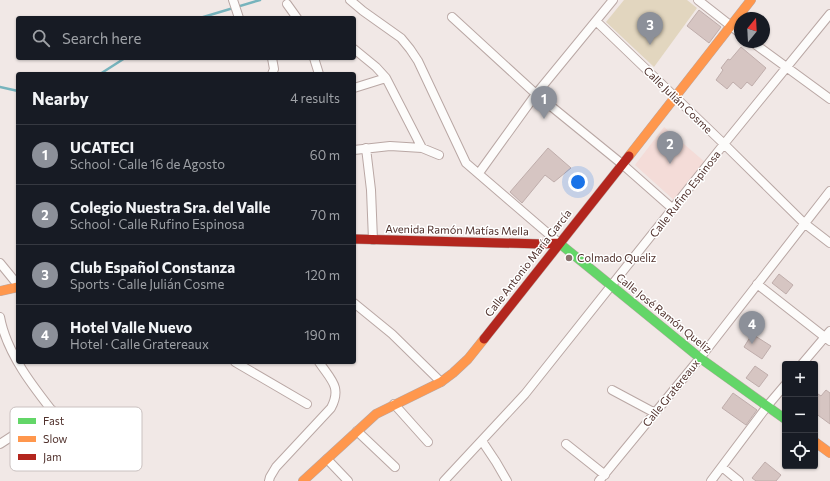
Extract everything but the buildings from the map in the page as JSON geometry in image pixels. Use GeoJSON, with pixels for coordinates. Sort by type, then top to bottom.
{"type":"FeatureCollection","features":[{"type":"Feature","properties":{"kind":"street","name":"Calle José Ramón Queliz"},"geometry":{"type":"LineString","coordinates":[[350,0],[401,38],[410,49],[418,61],[466,163],[559,243],[700,358],[768,405],[782,417]]}},
{"type":"Feature","properties":{"kind":"street"},"geometry":{"type":"LineString","coordinates":[[479,173],[536,94],[613,0]]}},
{"type":"Feature","properties":{"kind":"street"},"geometry":{"type":"LineString","coordinates":[[698,0],[734,29]]}},
{"type":"Feature","properties":{"kind":"street","name":"Calle Antonio María García"},"geometry":{"type":"LineString","coordinates":[[303,481],[376,414],[441,382],[453,373],[468,358],[676,97],[750,0]]}},
{"type":"Feature","properties":{"kind":"street"},"geometry":{"type":"LineString","coordinates":[[233,1],[237,16]]}},
{"type":"Feature","properties":{"kind":"street"},"geometry":{"type":"LineString","coordinates":[[287,4],[296,16]]}},
{"type":"Feature","properties":{"kind":"street","name":"Calle Rufino Espinosa"},"geometry":{"type":"LineString","coordinates":[[444,481],[525,394],[724,144],[830,14]]}},
{"type":"Feature","properties":{"kind":"street"},"geometry":{"type":"LineString","coordinates":[[452,17],[536,94],[622,164],[673,209]]}},
{"type":"Feature","properties":{"kind":"street","name":"Calle Julián Cosme"},"geometry":{"type":"LineString","coordinates":[[596,21],[804,222],[830,243]]}},
{"type":"Feature","properties":{"kind":"street"},"geometry":{"type":"LineString","coordinates":[[760,48],[830,99]]}},
{"type":"Feature","properties":{"kind":"street"},"geometry":{"type":"LineString","coordinates":[[356,51],[376,67],[386,78],[422,148]]}},
{"type":"Feature","properties":{"kind":"street"},"geometry":{"type":"LineString","coordinates":[[272,60],[274,68],[273,72]]}},
{"type":"Feature","properties":{"kind":"street"},"geometry":{"type":"LineString","coordinates":[[315,60],[318,72]]}},
{"type":"Feature","properties":{"kind":"street"},"geometry":{"type":"LineString","coordinates":[[356,87],[386,78]]}},
{"type":"Feature","properties":{"kind":"street"},"geometry":{"type":"LineString","coordinates":[[356,150],[390,146],[422,148],[439,155]]}},
{"type":"Feature","properties":{"kind":"street"},"geometry":{"type":"LineString","coordinates":[[366,148],[371,190],[373,240]]}},
{"type":"Feature","properties":{"kind":"street","name":"Calle Gratereaux"},"geometry":{"type":"LineString","coordinates":[[602,478],[700,358],[804,222],[830,191]]}},
{"type":"Feature","properties":{"kind":"street","name":"Avenida Ramón Matías Mella"},"geometry":{"type":"LineString","coordinates":[[356,239],[541,244],[559,243]]}},
{"type":"Feature","properties":{"kind":"street"},"geometry":{"type":"LineString","coordinates":[[0,263],[16,283]]}},
{"type":"Feature","properties":{"kind":"street"},"geometry":{"type":"LineString","coordinates":[[757,284],[828,336],[805,361]]}},
{"type":"Feature","properties":{"kind":"street"},"geometry":{"type":"LineString","coordinates":[[0,291],[16,287]]}},
{"type":"Feature","properties":{"kind":"street"},"geometry":{"type":"LineString","coordinates":[[356,305],[392,334],[441,382]]}},
{"type":"Feature","properties":{"kind":"street"},"geometry":{"type":"LineString","coordinates":[[0,318],[6,343],[16,360]]}},
{"type":"Feature","properties":{"kind":"street"},"geometry":{"type":"LineString","coordinates":[[19,364],[50,407]]}},
{"type":"Feature","properties":{"kind":"street"},"geometry":{"type":"LineString","coordinates":[[238,364],[307,404]]}},
{"type":"Feature","properties":{"kind":"street"},"geometry":{"type":"LineString","coordinates":[[269,481],[270,476],[276,467],[331,408],[336,398],[334,384],[320,364]]}},
{"type":"Feature","properties":{"kind":"street"},"geometry":{"type":"LineString","coordinates":[[711,481],[782,389]]}},
{"type":"Feature","properties":{"kind":"street"},"geometry":{"type":"LineString","coordinates":[[612,390],[655,413]]}},
{"type":"Feature","properties":{"kind":"street"},"geometry":{"type":"LineString","coordinates":[[394,404],[428,442]]}},
{"type":"Feature","properties":{"kind":"street"},"geometry":{"type":"LineString","coordinates":[[358,431],[395,467]]}},
{"type":"Feature","properties":{"kind":"street"},"geometry":{"type":"LineString","coordinates":[[0,444],[10,437]]}},
{"type":"Feature","properties":{"kind":"street"},"geometry":{"type":"LineString","coordinates":[[482,441],[507,481]]}},
{"type":"Feature","properties":{"kind":"street"},"geometry":{"type":"LineString","coordinates":[[566,444],[602,478]]}},
{"type":"Feature","properties":{"kind":"street"},"geometry":{"type":"LineString","coordinates":[[818,444],[830,453]]}},
{"type":"Feature","properties":{"kind":"street"},"geometry":{"type":"LineString","coordinates":[[327,459],[348,481]]}},
{"type":"Feature","properties":{"kind":"street"},"geometry":{"type":"LineString","coordinates":[[722,467],[739,481]]}},
{"type":"Feature","properties":{"kind":"shaded area"},"geometry":{"type":"Polygon","coordinates":[[[624,0],[687,0],[697,8],[654,67],[606,22],[624,0]]]}},
{"type":"Feature","properties":{"kind":"shaded area"},"geometry":{"type":"Polygon","coordinates":[[[664,127],[706,163],[675,201],[635,165],[664,127]]]}},
{"type":"Feature","properties":{"kind":"waterway"},"geometry":{"type":"LineString","coordinates":[[207,16],[260,0]]}},
{"type":"Feature","properties":{"kind":"waterway"},"geometry":{"type":"LineString","coordinates":[[103,72],[122,60]]}},
{"type":"Feature","properties":{"kind":"waterway"},"geometry":{"type":"LineString","coordinates":[[0,87],[16,91]]}},
{"type":"Feature","properties":{"kind":"traffic: fast"},"geometry":{"type":"LineString","coordinates":[[559,243],[700,358],[782,417]]}},
{"type":"Feature","properties":{"kind":"traffic: slow"},"geometry":{"type":"LineString","coordinates":[[629,156],[751,0]]}},
{"type":"Feature","properties":{"kind":"traffic: slow"},"geometry":{"type":"LineString","coordinates":[[0,291],[16,287]]}},
{"type":"Feature","properties":{"kind":"traffic: slow"},"geometry":{"type":"LineString","coordinates":[[303,481],[376,414],[441,382],[468,359],[484,339]]}},
{"type":"Feature","properties":{"kind":"traffic: slow"},"geometry":{"type":"LineString","coordinates":[[818,444],[830,453]]}},
{"type":"Feature","properties":{"kind":"traffic: jam"},"geometry":{"type":"LineString","coordinates":[[484,339],[629,156]]}},
{"type":"Feature","properties":{"kind":"traffic: jam"},"geometry":{"type":"LineString","coordinates":[[356,239],[541,244],[559,243]]}},
{"type":"Feature","properties":{"kind":"place","name":"Club Español Constanza"},"geometry":{"type":"Point","coordinates":[650,45]}},
{"type":"Feature","properties":{"kind":"place","name":"UCATECI"},"geometry":{"type":"Point","coordinates":[544,119]}},
{"type":"Feature","properties":{"kind":"place","name":"Colegio Nuestra Sra. del Valle"},"geometry":{"type":"Point","coordinates":[670,164]}},
{"type":"Feature","properties":{"kind":"place","name":"Colmado Queliz"},"geometry":{"type":"Point","coordinates":[569,258]}},
{"type":"Feature","properties":{"kind":"place","name":"Hotel Valle Nuevo"},"geometry":{"type":"Point","coordinates":[752,344]}}]}
